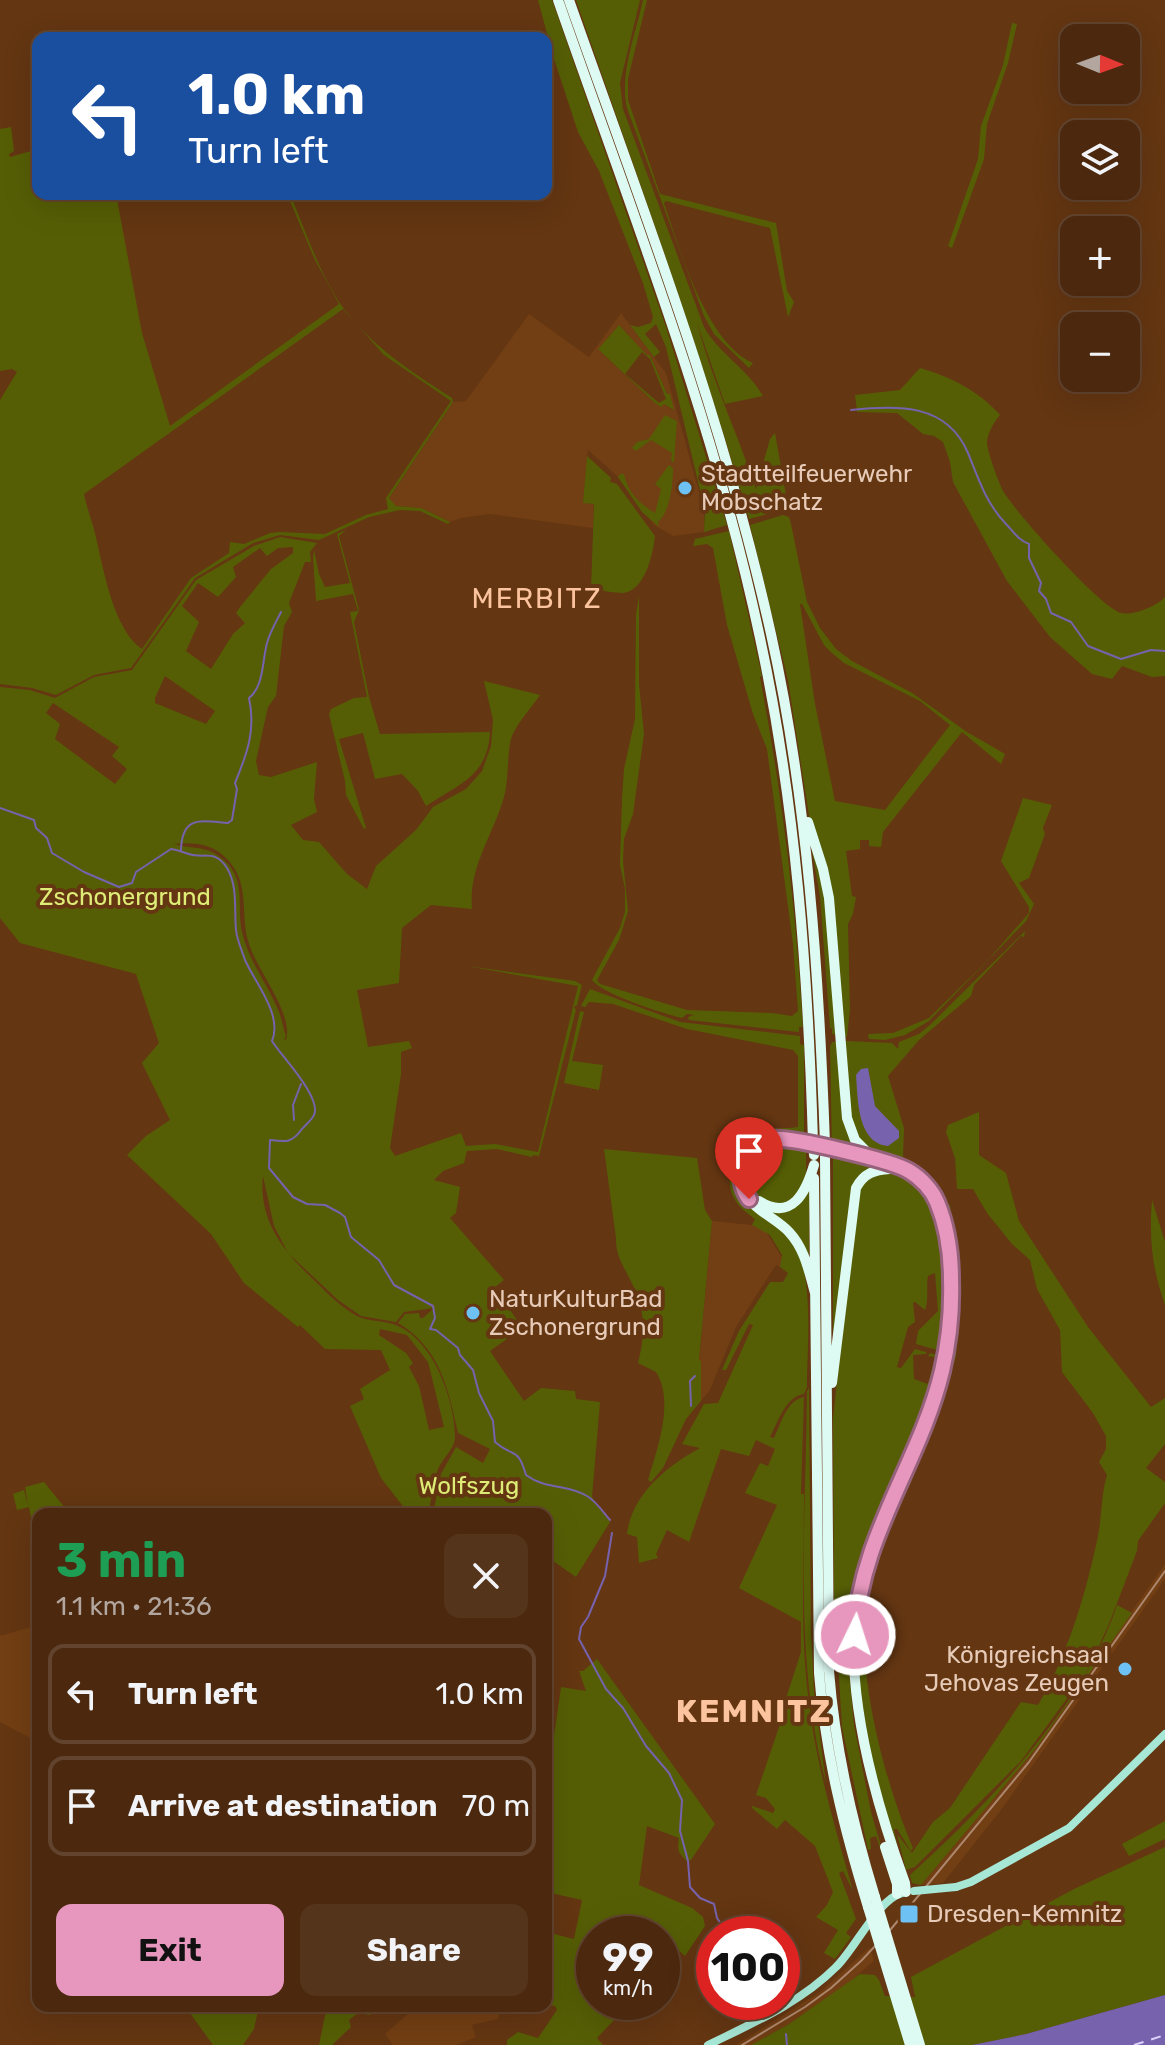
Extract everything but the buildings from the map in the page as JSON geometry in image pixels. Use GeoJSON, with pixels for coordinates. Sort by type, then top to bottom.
{"type":"FeatureCollection","features":[{"type":"Feature","properties":{"kind":"highway"},"geometry":{"type":"LineString","coordinates":[[558,0],[699,409],[760,636],[783,762],[801,905],[819,1143]]}},
{"type":"Feature","properties":{"kind":"highway"},"geometry":{"type":"LineString","coordinates":[[569,0],[674,298],[730,476],[774,649],[800,798],[819,986],[815,1293],[817,1603],[821,1695],[835,1788],[910,2045]]}},
{"type":"Feature","properties":{"kind":"highway"},"geometry":{"type":"LineString","coordinates":[[800,798],[827,889],[850,1130],[861,1148],[874,1159]]}},
{"type":"Feature","properties":{"kind":"highway"},"geometry":{"type":"LineString","coordinates":[[815,1293],[797,1241],[749,1199],[741,1180],[746,1156],[759,1144],[782,1139],[874,1159],[907,1170],[930,1190],[946,1233],[951,1308],[942,1371],[922,1429],[870,1551],[860,1583],[856,1616],[857,1685],[867,1755],[876,1796],[906,1892]]}},
{"type":"Feature","properties":{"kind":"highway"},"geometry":{"type":"LineString","coordinates":[[818,1159],[805,1191],[791,1205],[766,1205],[754,1198],[748,1186],[746,1171],[750,1160],[760,1148],[773,1144],[786,1144],[890,1169],[913,1181],[929,1199],[942,1237],[947,1284],[945,1325],[936,1375],[922,1419],[860,1563],[851,1617],[853,1686],[861,1750],[874,1811],[897,1884],[906,1892]]}},
{"type":"Feature","properties":{"kind":"highway"},"geometry":{"type":"LineString","coordinates":[[818,1159],[832,1709],[848,1800],[920,2045]]}},
{"type":"Feature","properties":{"kind":"highway"},"geometry":{"type":"LineString","coordinates":[[826,1416],[856,1188],[872,1172],[890,1169]]}},
{"type":"Feature","properties":{"kind":"main road"},"geometry":{"type":"LineString","coordinates":[[708,2045],[770,2015],[822,1980],[845,1957],[888,1900],[906,1892],[956,1887],[971,1882],[1069,1828],[1165,1734]]}},
{"type":"Feature","properties":{"kind":"shaded area"},"geometry":{"type":"Polygon","coordinates":[[[621,313],[666,373],[704,511],[704,532],[673,536],[654,525],[618,477],[588,450],[583,502],[594,504],[593,528],[490,514],[450,522],[421,508],[396,506],[389,498],[453,402],[466,401],[529,314],[589,357],[621,313]],[[619,325],[598,349],[655,403],[663,403],[673,410],[670,395],[650,355],[619,325]]]}},
{"type":"Feature","properties":{"kind":"shaded area"},"geometry":{"type":"Polygon","coordinates":[[[868,1068],[875,1106],[899,1131],[899,1138],[888,1146],[870,1137],[861,1118],[856,1075],[861,1069],[868,1068]]]}},
{"type":"Feature","properties":{"kind":"shaded area"},"geometry":{"type":"Polygon","coordinates":[[[712,1221],[752,1225],[765,1230],[783,1259],[736,1327],[710,1390],[701,1401],[699,1361],[712,1221]]]}},
{"type":"Feature","properties":{"kind":"shaded area"},"geometry":{"type":"Polygon","coordinates":[[[1165,1564],[1165,1579],[1001,1810],[943,1883],[921,1885],[1037,1747],[1165,1564]]]}},
{"type":"Feature","properties":{"kind":"shaded area"},"geometry":{"type":"Polygon","coordinates":[[[32,1627],[32,1739],[0,1722],[0,1636],[32,1627]]]}},
{"type":"Feature","properties":{"kind":"shaded area"},"geometry":{"type":"Polygon","coordinates":[[[870,1947],[874,1961],[800,2016],[800,2005],[820,1992],[870,1947]]]}},
{"type":"Feature","properties":{"kind":"shaded area"},"geometry":{"type":"Polygon","coordinates":[[[1165,1995],[1165,2045],[972,2045],[1026,2034],[1165,1995]]]}},
{"type":"Feature","properties":{"kind":"shaded area"},"geometry":{"type":"Polygon","coordinates":[[[500,2012],[498,2019],[472,2025],[476,2037],[456,2045],[393,2045],[385,2034],[408,2014],[500,2012]]]}},
{"type":"Feature","properties":{"kind":"shaded area"},"geometry":{"type":"Polygon","coordinates":[[[776,2020],[795,2020],[751,2045],[736,2045],[776,2020]]]}},
{"type":"Feature","properties":{"kind":"green space"},"geometry":{"type":"Polygon","coordinates":[[[538,0],[552,0],[666,327],[727,525],[704,532],[705,511],[666,347],[656,324],[645,334],[660,352],[654,357],[630,325],[638,327],[651,323],[653,317],[643,283],[599,171],[578,132],[552,52],[552,32],[547,32],[538,0]]]}},
{"type":"Feature","properties":{"kind":"green space"},"geometry":{"type":"Polygon","coordinates":[[[576,0],[640,0],[620,83],[623,109],[704,327],[763,396],[725,404],[697,323],[710,365],[756,489],[770,439],[775,433],[787,501],[783,510],[749,519],[688,323],[576,0]]]}},
{"type":"Feature","properties":{"kind":"green space"},"geometry":{"type":"Polygon","coordinates":[[[643,0],[647,0],[628,79],[628,100],[660,194],[776,223],[787,291],[794,302],[788,317],[770,228],[666,201],[664,203],[687,269],[708,316],[736,352],[753,363],[749,368],[714,334],[704,316],[627,108],[627,67],[643,0]]]}},
{"type":"Feature","properties":{"kind":"green space"},"geometry":{"type":"Polygon","coordinates":[[[1012,23],[1017,24],[1008,63],[987,124],[984,159],[952,248],[948,246],[978,159],[981,126],[1003,65],[1012,23]]]}},
{"type":"Feature","properties":{"kind":"green space"},"geometry":{"type":"Polygon","coordinates":[[[11,127],[14,151],[9,154],[10,157],[32,151],[32,200],[117,200],[142,333],[170,426],[339,304],[315,260],[290,200],[292,200],[312,249],[349,316],[343,309],[84,494],[117,615],[132,640],[142,649],[191,578],[229,553],[230,542],[244,544],[280,532],[325,534],[366,515],[388,509],[386,498],[451,401],[384,355],[353,320],[391,356],[452,398],[453,402],[389,498],[396,506],[421,508],[450,522],[448,524],[420,511],[400,510],[369,517],[319,540],[280,535],[253,543],[195,578],[131,668],[94,675],[56,695],[0,684],[0,400],[17,372],[12,369],[0,371],[0,129],[11,127]]]}},
{"type":"Feature","properties":{"kind":"green space"},"geometry":{"type":"Polygon","coordinates":[[[619,325],[650,355],[667,394],[670,394],[674,410],[655,403],[598,349],[619,325]],[[642,352],[625,374],[659,403],[666,399],[650,359],[642,352]]]}},
{"type":"Feature","properties":{"kind":"green space"},"geometry":{"type":"Polygon","coordinates":[[[920,368],[964,386],[1000,415],[987,442],[1002,489],[1039,536],[1095,594],[1126,614],[1144,610],[1165,597],[1165,676],[1152,677],[1122,666],[1112,679],[1092,674],[1050,637],[1007,581],[953,482],[943,442],[923,434],[897,413],[857,412],[855,395],[900,390],[920,368]]]}},
{"type":"Feature","properties":{"kind":"green space"},"geometry":{"type":"Polygon","coordinates":[[[665,415],[677,421],[674,463],[672,453],[651,440],[636,451],[632,448],[637,442],[649,439],[665,415]]]}},
{"type":"Feature","properties":{"kind":"green space"},"geometry":{"type":"Polygon","coordinates":[[[587,456],[611,478],[610,482],[617,484],[655,536],[650,561],[642,579],[631,591],[591,589],[594,504],[583,503],[587,456]]]}},
{"type":"Feature","properties":{"kind":"green space"},"geometry":{"type":"Polygon","coordinates":[[[669,465],[673,468],[671,490],[668,505],[658,522],[659,527],[642,512],[618,477],[624,474],[635,497],[655,513],[661,489],[655,484],[669,465]]]}},
{"type":"Feature","properties":{"kind":"green space"},"geometry":{"type":"Polygon","coordinates":[[[783,515],[789,517],[807,602],[820,628],[836,649],[912,693],[967,732],[1005,754],[1001,764],[962,732],[883,832],[881,847],[869,846],[869,840],[860,840],[860,849],[846,851],[852,896],[856,897],[848,924],[850,1010],[847,1037],[844,1036],[834,912],[810,822],[788,680],[750,525],[783,515]],[[802,604],[815,704],[835,801],[885,810],[950,725],[920,701],[844,663],[824,645],[802,604]]]}},
{"type":"Feature","properties":{"kind":"green space"},"geometry":{"type":"Polygon","coordinates":[[[346,530],[339,536],[359,610],[354,622],[380,734],[490,732],[488,747],[478,769],[460,785],[426,806],[418,791],[402,774],[375,779],[363,733],[339,739],[364,829],[346,795],[329,714],[331,709],[354,698],[367,697],[350,612],[358,611],[353,594],[316,601],[313,557],[314,550],[325,587],[350,583],[337,534],[346,530]]]}},
{"type":"Feature","properties":{"kind":"green space"},"geometry":{"type":"Polygon","coordinates":[[[729,531],[762,676],[781,808],[800,983],[803,1027],[799,1027],[799,1032],[689,1020],[688,1017],[694,1015],[687,1014],[682,1018],[648,1008],[608,992],[592,980],[620,928],[625,912],[625,889],[620,865],[622,798],[624,769],[635,719],[636,614],[639,596],[639,684],[644,734],[633,814],[624,839],[628,911],[619,940],[597,980],[600,984],[687,1010],[792,1016],[798,1011],[793,944],[767,749],[753,714],[727,625],[713,548],[707,544],[693,546],[695,539],[729,531]]]}},
{"type":"Feature","properties":{"kind":"green space"},"geometry":{"type":"Polygon","coordinates":[[[280,537],[317,543],[310,552],[311,562],[305,562],[289,603],[292,612],[284,626],[276,696],[268,707],[256,761],[259,775],[271,777],[317,762],[314,799],[317,812],[291,825],[303,840],[319,842],[347,874],[367,889],[376,866],[416,830],[433,807],[466,789],[482,771],[491,746],[493,720],[484,681],[540,695],[512,736],[504,797],[477,865],[472,909],[431,905],[402,928],[399,983],[357,990],[368,1047],[409,1041],[412,1048],[401,1052],[401,1074],[390,1148],[395,1156],[461,1133],[466,1146],[495,1144],[538,1152],[578,986],[467,966],[575,981],[582,985],[539,1156],[497,1149],[467,1151],[464,1163],[443,1171],[434,1180],[460,1187],[456,1213],[450,1218],[504,1280],[495,1287],[522,1328],[490,1351],[524,1401],[541,1388],[575,1391],[576,1399],[600,1402],[592,1497],[610,1522],[576,1577],[552,1563],[552,1508],[434,1508],[441,1474],[456,1447],[483,1463],[490,1449],[458,1433],[451,1405],[455,1440],[437,1472],[429,1508],[404,1508],[381,1478],[350,1406],[364,1399],[360,1389],[390,1370],[381,1350],[325,1349],[300,1325],[298,1327],[244,1283],[211,1234],[127,1155],[146,1136],[170,1120],[142,1063],[159,1043],[136,974],[20,943],[0,918],[0,687],[30,690],[55,698],[94,677],[132,670],[196,580],[254,546],[280,537]],[[293,547],[278,548],[267,556],[260,548],[233,567],[236,577],[218,597],[198,583],[182,606],[199,622],[186,651],[211,669],[233,634],[245,623],[236,613],[240,607],[271,569],[293,553],[293,547]],[[165,676],[155,698],[155,703],[206,724],[215,711],[165,676]],[[53,703],[46,713],[60,724],[55,739],[115,784],[127,769],[112,756],[119,747],[53,703]],[[174,844],[214,853],[234,873],[238,882],[240,922],[245,942],[279,1012],[286,1040],[287,1029],[280,1005],[249,944],[239,877],[225,857],[207,846],[174,844]],[[263,1176],[263,1192],[269,1222],[287,1251],[274,1226],[263,1176]],[[290,1255],[330,1295],[351,1312],[362,1318],[393,1324],[410,1333],[431,1357],[451,1404],[446,1385],[433,1357],[424,1344],[398,1323],[405,1314],[419,1313],[423,1318],[434,1308],[404,1312],[396,1322],[361,1316],[338,1300],[290,1255]],[[380,1329],[379,1335],[406,1353],[413,1363],[409,1367],[419,1386],[429,1430],[444,1427],[428,1362],[407,1335],[380,1329]]]}},
{"type":"Feature","properties":{"kind":"green space"},"geometry":{"type":"Polygon","coordinates":[[[1023,798],[1052,805],[1029,878],[1019,883],[1034,904],[1026,921],[929,1021],[905,1035],[885,1040],[869,1039],[868,1034],[893,1033],[929,1018],[988,960],[1029,913],[1029,907],[1001,861],[1023,798]]]}},
{"type":"Feature","properties":{"kind":"green space"},"geometry":{"type":"Polygon","coordinates":[[[812,850],[828,918],[837,1035],[832,1034],[830,1028],[820,897],[812,850]]]}},
{"type":"Feature","properties":{"kind":"green space"},"geometry":{"type":"Polygon","coordinates":[[[1025,931],[1024,937],[1021,936],[974,985],[971,996],[919,1040],[888,1076],[904,1128],[903,1157],[937,1184],[950,1205],[959,1272],[956,1356],[913,1477],[880,1551],[870,1581],[864,1626],[865,1658],[875,1725],[892,1790],[913,1848],[911,1851],[894,1829],[901,1864],[865,1722],[860,1686],[859,1613],[873,1552],[911,1472],[953,1309],[942,1206],[900,1160],[878,1154],[860,1140],[851,1118],[845,1041],[892,1043],[898,1049],[899,1042],[919,1034],[930,1025],[1025,931]]]}},
{"type":"Feature","properties":{"kind":"green space"},"geometry":{"type":"Polygon","coordinates":[[[590,989],[680,1022],[800,1036],[800,1044],[804,1045],[804,1141],[758,1142],[739,1182],[772,1216],[794,1245],[806,1284],[807,1387],[804,1394],[787,1405],[770,1437],[774,1438],[789,1407],[804,1397],[801,1494],[804,1494],[803,1620],[808,1695],[821,1770],[853,1891],[843,1871],[839,1873],[856,1919],[846,1933],[851,1937],[835,1959],[824,1953],[838,1930],[816,1917],[833,1892],[815,1846],[785,1820],[777,1829],[752,1808],[773,1813],[775,1809],[766,1798],[756,1795],[801,1652],[801,1622],[739,1588],[777,1505],[745,1493],[760,1463],[768,1466],[775,1449],[756,1440],[749,1456],[721,1449],[689,1542],[667,1530],[656,1554],[658,1558],[639,1563],[637,1537],[627,1534],[636,1506],[653,1483],[675,1463],[700,1448],[682,1444],[704,1404],[718,1403],[753,1325],[749,1324],[726,1370],[722,1370],[739,1331],[770,1282],[783,1282],[788,1273],[780,1267],[782,1255],[770,1235],[752,1225],[755,1219],[737,1203],[731,1191],[730,1174],[736,1157],[753,1136],[769,1129],[798,1127],[798,1056],[793,1050],[687,1029],[613,1004],[589,1002],[585,1007],[581,1006],[590,989]]]}},
{"type":"Feature","properties":{"kind":"green space"},"geometry":{"type":"Polygon","coordinates":[[[580,1011],[584,1012],[572,1061],[603,1065],[599,1090],[564,1083],[580,1011]]]}},
{"type":"Feature","properties":{"kind":"green space"},"geometry":{"type":"Polygon","coordinates":[[[832,1042],[837,1042],[851,1139],[848,1149],[832,1147],[832,1042]]]}},
{"type":"Feature","properties":{"kind":"green space"},"geometry":{"type":"Polygon","coordinates":[[[979,1112],[979,1155],[1006,1173],[1019,1221],[1088,1327],[1151,1407],[1165,1398],[1165,1444],[1146,1468],[1165,1482],[1165,1503],[1138,1541],[1109,1624],[1088,1670],[1021,1761],[915,1867],[906,1870],[897,1834],[912,1853],[933,1822],[950,1808],[1021,1702],[1038,1705],[1049,1686],[1067,1645],[1088,1579],[1107,1475],[1099,1462],[1106,1449],[1106,1436],[1062,1372],[1060,1330],[1037,1289],[1030,1260],[1012,1244],[987,1213],[973,1189],[957,1189],[955,1158],[946,1132],[948,1125],[979,1112]]]}},
{"type":"Feature","properties":{"kind":"green space"},"geometry":{"type":"Polygon","coordinates":[[[779,1146],[806,1151],[806,1184],[785,1205],[754,1196],[747,1175],[751,1161],[761,1150],[779,1146]]]}},
{"type":"Feature","properties":{"kind":"green space"},"geometry":{"type":"Polygon","coordinates":[[[604,1149],[697,1158],[705,1210],[712,1221],[699,1360],[701,1401],[686,1419],[663,1468],[651,1482],[648,1480],[662,1426],[664,1397],[656,1372],[638,1363],[643,1337],[642,1312],[618,1253],[604,1149]]]}},
{"type":"Feature","properties":{"kind":"green space"},"geometry":{"type":"Polygon","coordinates":[[[833,1157],[877,1167],[863,1174],[833,1353],[833,1157]]]}},
{"type":"Feature","properties":{"kind":"green space"},"geometry":{"type":"Polygon","coordinates":[[[885,1171],[908,1181],[925,1199],[936,1230],[944,1297],[944,1318],[937,1350],[916,1344],[918,1331],[938,1311],[935,1273],[928,1276],[925,1310],[913,1303],[915,1322],[908,1327],[897,1367],[901,1368],[915,1349],[926,1352],[913,1355],[914,1379],[928,1384],[935,1357],[928,1356],[930,1353],[936,1355],[936,1361],[921,1412],[860,1558],[848,1617],[854,1725],[871,1812],[890,1877],[876,1836],[870,1838],[871,1849],[868,1850],[842,1727],[834,1597],[833,1419],[856,1196],[863,1180],[885,1171]]]}},
{"type":"Feature","properties":{"kind":"green space"},"geometry":{"type":"Polygon","coordinates":[[[809,1189],[809,1263],[761,1204],[775,1209],[809,1189]]]}},
{"type":"Feature","properties":{"kind":"green space"},"geometry":{"type":"Polygon","coordinates":[[[1152,1200],[1165,1242],[1165,1305],[1152,1253],[1152,1200]]]}},
{"type":"Feature","properties":{"kind":"green space"},"geometry":{"type":"Polygon","coordinates":[[[809,1388],[811,1630],[814,1691],[826,1784],[816,1736],[805,1638],[804,1539],[809,1388]]]}},
{"type":"Feature","properties":{"kind":"green space"},"geometry":{"type":"Polygon","coordinates":[[[44,1482],[65,1508],[32,1508],[32,1522],[29,1507],[17,1510],[13,1494],[24,1490],[28,1505],[25,1487],[44,1482]]]}},
{"type":"Feature","properties":{"kind":"green space"},"geometry":{"type":"Polygon","coordinates":[[[1117,1605],[1132,1613],[1037,1747],[921,1885],[912,1883],[910,1875],[1001,1785],[1058,1716],[1102,1643],[1117,1605]]]}},
{"type":"Feature","properties":{"kind":"green space"},"geometry":{"type":"Polygon","coordinates":[[[597,1659],[715,1824],[691,1860],[687,1861],[679,1851],[679,1838],[647,1826],[639,1885],[692,1908],[702,1916],[696,1916],[696,1940],[685,1956],[680,1951],[680,1916],[579,1916],[582,1900],[552,1893],[552,1750],[561,1687],[586,1691],[579,1671],[597,1659]]]}},
{"type":"Feature","properties":{"kind":"green space"},"geometry":{"type":"Polygon","coordinates":[[[1165,1821],[1165,1839],[1129,1856],[1122,1844],[1165,1821]]]}},
{"type":"Feature","properties":{"kind":"green space"},"geometry":{"type":"Polygon","coordinates":[[[1165,1847],[1165,1995],[1026,2034],[972,2045],[751,2045],[795,2020],[800,2020],[800,2016],[860,1974],[875,1975],[885,1996],[915,1997],[911,1977],[1074,1889],[1165,1847]]]}},
{"type":"Feature","properties":{"kind":"green space"},"geometry":{"type":"Polygon","coordinates":[[[576,1929],[576,2020],[614,2020],[597,2038],[603,2045],[507,2045],[507,2040],[518,2032],[538,2038],[557,2010],[552,2005],[552,1934],[574,1939],[576,1929]]]}},
{"type":"Feature","properties":{"kind":"green space"},"geometry":{"type":"Polygon","coordinates":[[[258,2012],[254,2029],[243,2045],[213,2045],[190,2013],[258,2012]]]}},
{"type":"Feature","properties":{"kind":"green space"},"geometry":{"type":"Polygon","coordinates":[[[326,2012],[370,2012],[371,2015],[358,2013],[349,2020],[351,2027],[332,2045],[319,2045],[326,2012]]]}},
{"type":"Feature","properties":{"kind":"waterway"},"geometry":{"type":"LineString","coordinates":[[851,410],[903,408],[934,416],[947,424],[968,453],[993,508],[1016,536],[1029,544],[1029,558],[1041,583],[1039,591],[1051,613],[1071,622],[1088,646],[1121,659],[1151,650],[1165,651]]}},
{"type":"Feature","properties":{"kind":"waterway"},"geometry":{"type":"LineString","coordinates":[[181,850],[182,839],[189,826],[202,821],[228,823],[232,820],[237,789],[235,783],[251,731],[249,698],[260,680],[267,643],[281,612]]}},
{"type":"Feature","properties":{"kind":"waterway"},"geometry":{"type":"LineString","coordinates":[[0,808],[34,820],[36,828],[47,838],[52,853],[84,872],[119,887],[132,883],[136,872],[171,849],[214,857],[223,862],[233,882],[240,945],[271,1010],[274,1021],[272,1041],[307,1088],[315,1107],[313,1117],[295,1137],[285,1141],[270,1140],[269,1168],[293,1197],[307,1204],[325,1205],[345,1217],[351,1237],[379,1260],[394,1285],[433,1306],[435,1318],[430,1329],[436,1330],[458,1348],[473,1370],[479,1393],[493,1421],[495,1442],[517,1456],[526,1475],[541,1483],[580,1492],[597,1504],[610,1520]]}},
{"type":"Feature","properties":{"kind":"waterway"},"geometry":{"type":"LineString","coordinates":[[294,1120],[293,1105],[301,1084]]}},
{"type":"Feature","properties":{"kind":"waterway"},"geometry":{"type":"LineString","coordinates":[[691,1406],[690,1381],[695,1376]]}},
{"type":"Feature","properties":{"kind":"waterway"},"geometry":{"type":"LineString","coordinates":[[612,1533],[605,1576],[581,1627],[579,1639],[606,1689],[669,1773],[682,1800],[680,1831],[688,1861],[690,1887],[700,1898],[714,1904],[717,1916]]}},
{"type":"Feature","properties":{"kind":"waterway"},"geometry":{"type":"LineString","coordinates":[[786,2034],[787,2045]]}},
{"type":"Feature","properties":{"kind":"ferry route"},"geometry":{"type":"LineString","coordinates":[[1134,2045],[1165,2035]]}},
{"type":"Feature","properties":{"kind":"railway"},"geometry":{"type":"LineString","coordinates":[[742,2045],[831,1988],[891,1929],[1029,1762],[1165,1571]]}},
{"type":"Feature","properties":{"kind":"place","name":"Stadtteilfeuerwehr Mobschatz"},"geometry":{"type":"Point","coordinates":[685,488]}},
{"type":"Feature","properties":{"kind":"place","name":"NaturKulturBad Zschonergrund"},"geometry":{"type":"Point","coordinates":[473,1313]}},
{"type":"Feature","properties":{"kind":"place","name":"Königreichsaal Jehovas Zeugen"},"geometry":{"type":"Point","coordinates":[1125,1669]}},
{"type":"Feature","properties":{"kind":"place","name":"Dresden-Kemnitz"},"geometry":{"type":"Point","coordinates":[909,1914]}},
{"type":"Feature","properties":{"kind":"district","name":"MERBITZ"},"geometry":{"type":"Point","coordinates":[537,598]}},
{"type":"Feature","properties":{"kind":"district","name":"KEMNITZ"},"geometry":{"type":"Point","coordinates":[754,1711]}},
{"type":"Feature","properties":{"kind":"route"},"geometry":{"type":"LineString","coordinates":[[749,1199],[741,1180],[746,1156],[759,1144],[782,1139],[886,1162],[907,1170],[930,1190],[946,1233],[951,1267],[951,1308],[942,1371],[917,1442],[870,1551],[860,1583],[855,1635]]}},
{"type":"Feature","properties":{"kind":"park label","name":"Zschonergrund"},"geometry":{"type":"Point","coordinates":[125,897]}},
{"type":"Feature","properties":{"kind":"park label","name":"Wolfszug"},"geometry":{"type":"Point","coordinates":[469,1486]}}]}
